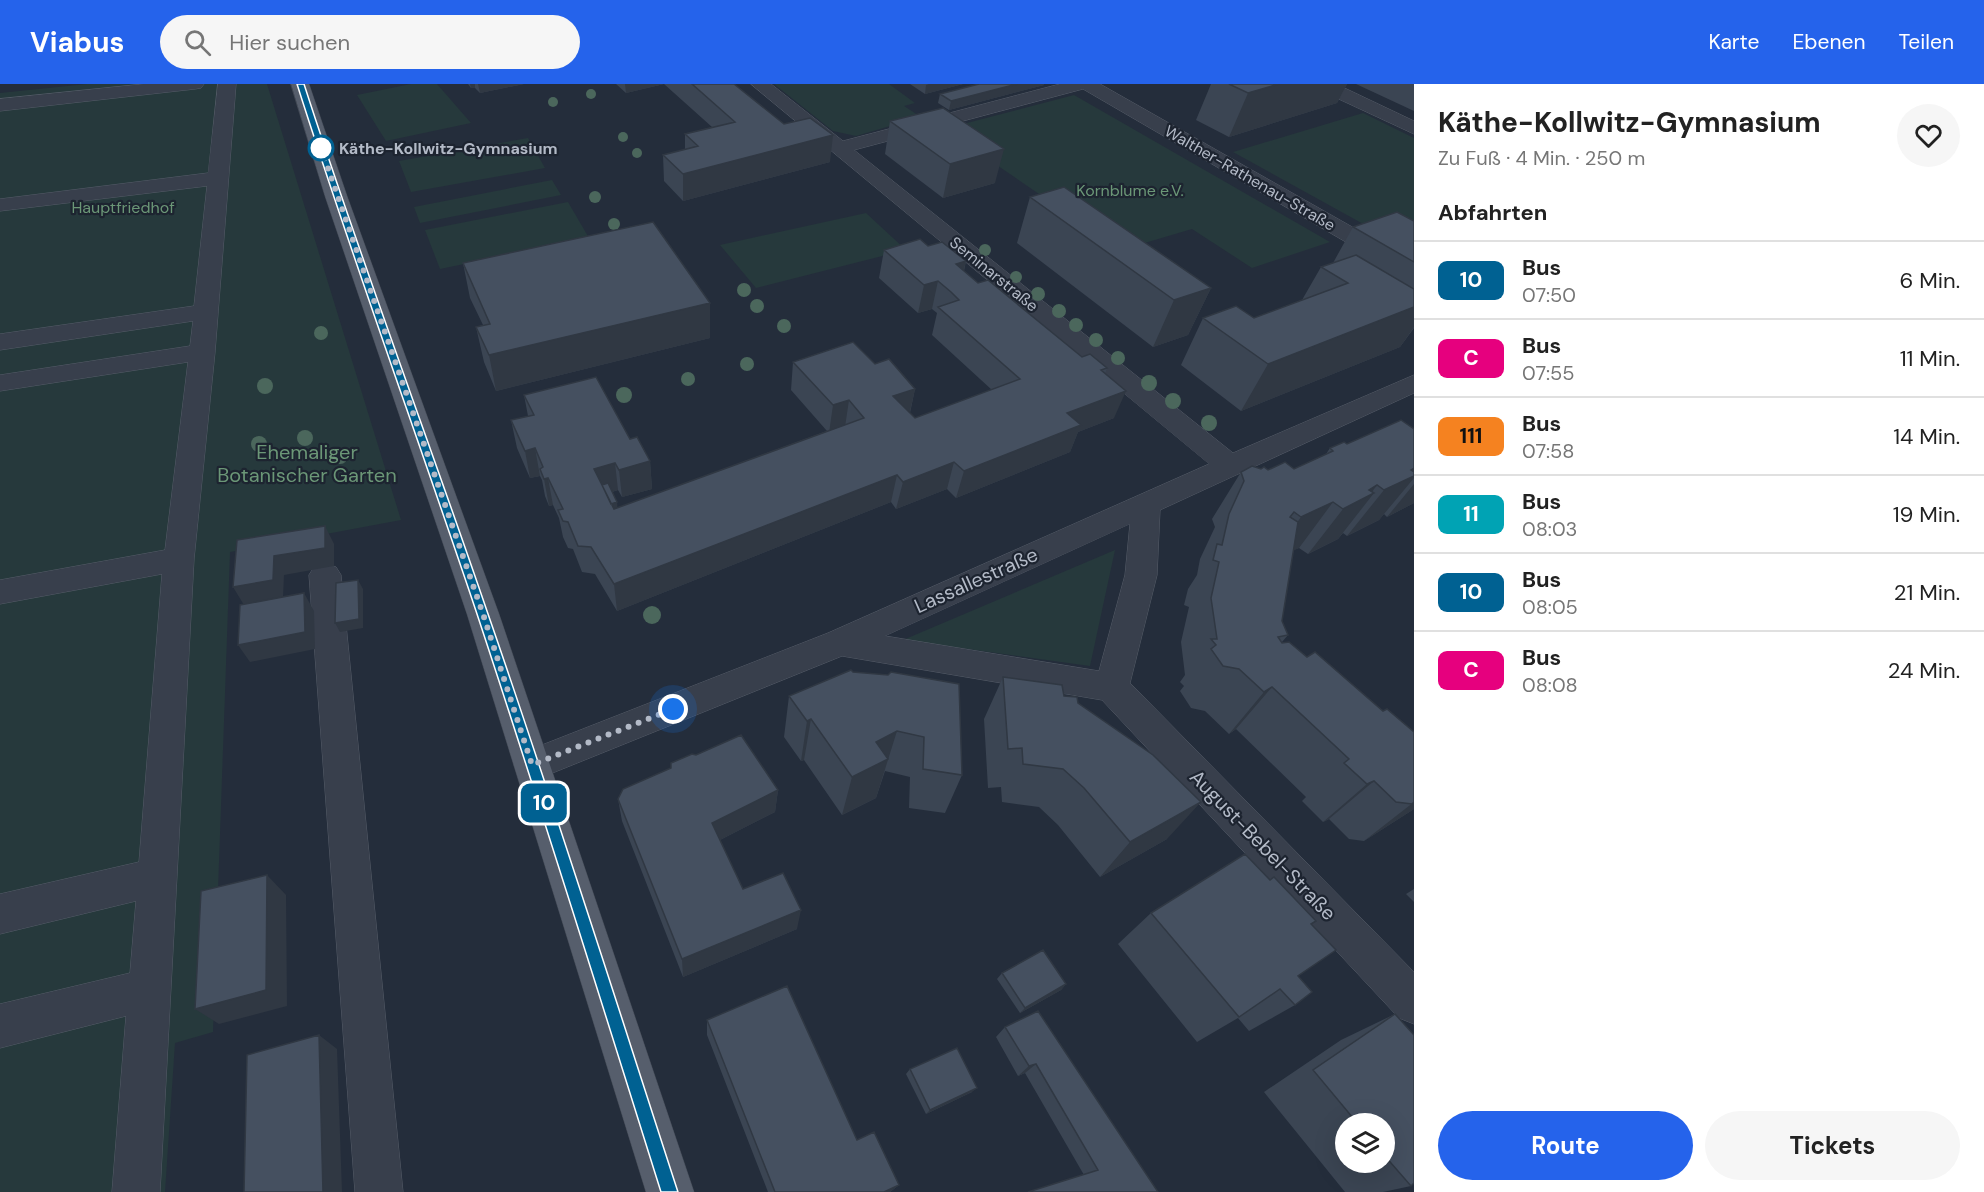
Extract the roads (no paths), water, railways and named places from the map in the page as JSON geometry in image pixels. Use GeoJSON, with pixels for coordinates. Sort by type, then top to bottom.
{"type":"FeatureCollection","features":[{"type":"Feature","properties":{"kind":"main road"},"geometry":{"type":"LineString","coordinates":[[300,84],[336,196],[376,305],[532,765],[670,1192]]}},
{"type":"Feature","properties":{"kind":"street"},"geometry":{"type":"LineString","coordinates":[[0,105],[195,84]]}},
{"type":"Feature","properties":{"kind":"street"},"geometry":{"type":"LineString","coordinates":[[135,1192],[179,559],[206,312],[226,84]]}},
{"type":"Feature","properties":{"kind":"street","name":"Seminarstraße"},"geometry":{"type":"LineString","coordinates":[[760,84],[1229,465]]}},
{"type":"Feature","properties":{"kind":"street"},"geometry":{"type":"LineString","coordinates":[[839,148],[1081,84]]}},
{"type":"Feature","properties":{"kind":"street","name":"Walther-Rathenau-Straße"},"geometry":{"type":"LineString","coordinates":[[1087,84],[1414,272]]}},
{"type":"Feature","properties":{"kind":"street"},"geometry":{"type":"LineString","coordinates":[[1321,84],[1414,128]]}},
{"type":"Feature","properties":{"kind":"street"},"geometry":{"type":"LineString","coordinates":[[0,205],[219,178]]}},
{"type":"Feature","properties":{"kind":"street"},"geometry":{"type":"LineString","coordinates":[[0,342],[206,312]]}},
{"type":"Feature","properties":{"kind":"street"},"geometry":{"type":"LineString","coordinates":[[0,383],[202,351]]}},
{"type":"Feature","properties":{"kind":"street","name":"Lassallestraße"},"geometry":{"type":"LineString","coordinates":[[532,765],[840,642],[1414,383]]}},
{"type":"Feature","properties":{"kind":"street"},"geometry":{"type":"LineString","coordinates":[[840,642],[1112,687],[1141,575],[1146,503]]}},
{"type":"Feature","properties":{"kind":"street"},"geometry":{"type":"LineString","coordinates":[[0,592],[179,559]]}},
{"type":"Feature","properties":{"kind":"street"},"geometry":{"type":"LineString","coordinates":[[325,575],[386,1184]]}},
{"type":"Feature","properties":{"kind":"street","name":"August-Bebel-Straße"},"geometry":{"type":"LineString","coordinates":[[1112,687],[1414,1003]]}},
{"type":"Feature","properties":{"kind":"street"},"geometry":{"type":"LineString","coordinates":[[0,914],[156,877]]}},
{"type":"Feature","properties":{"kind":"street"},"geometry":{"type":"LineString","coordinates":[[0,1026],[150,989]]}},
{"type":"Feature","properties":{"kind":"place","name":"Käthe-Kollwitz-Gymnasium"},"geometry":{"type":"Point","coordinates":[321,148]}},
{"type":"Feature","properties":{"kind":"park label","name":"Kornblume e.V."},"geometry":{"type":"Point","coordinates":[1130,190]}},
{"type":"Feature","properties":{"kind":"park label","name":"Hauptfriedhof"},"geometry":{"type":"Point","coordinates":[123,207]}},
{"type":"Feature","properties":{"kind":"park label","name":"Ehemaliger Botanischer Garten"},"geometry":{"type":"Point","coordinates":[307,464]}}]}
